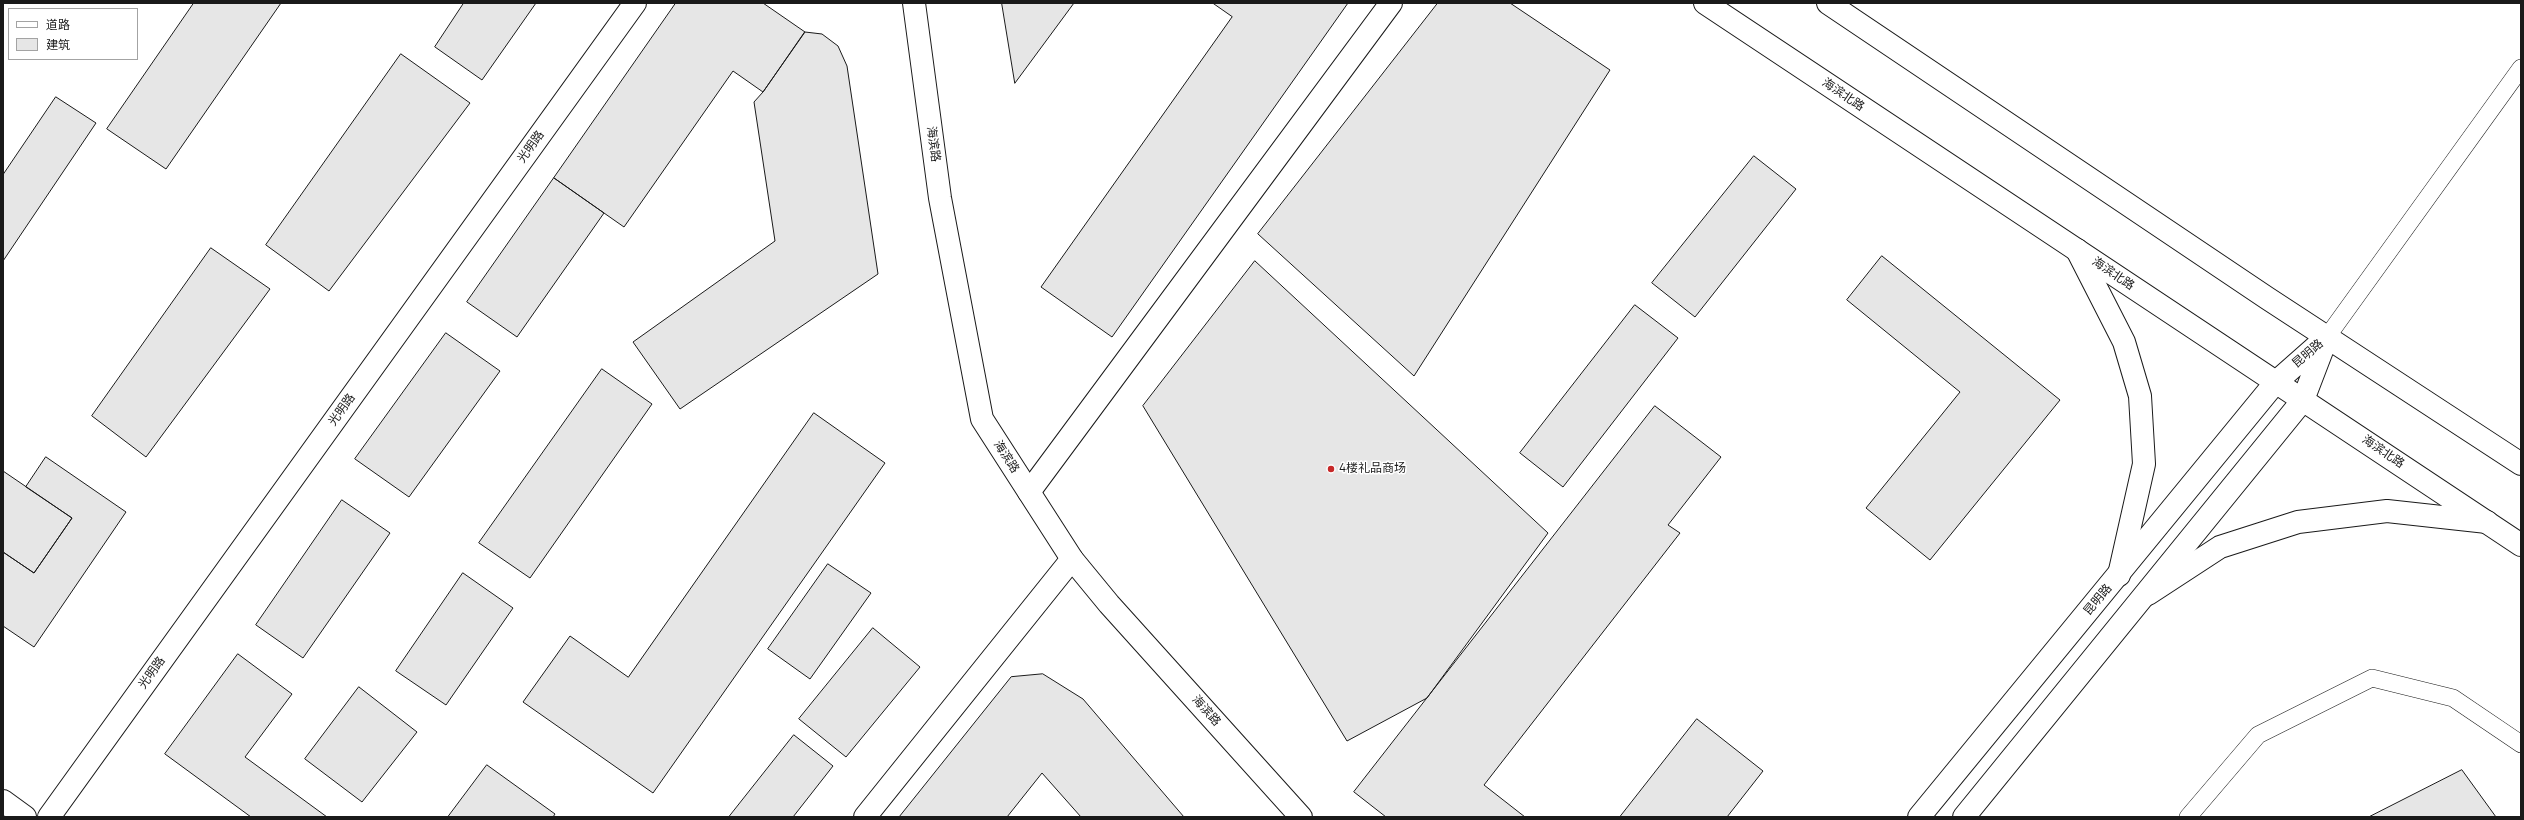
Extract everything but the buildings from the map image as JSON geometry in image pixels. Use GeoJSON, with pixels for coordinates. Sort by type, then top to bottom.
{"type":"FeatureCollection","features":[{"type":"Feature","properties":{"kind":"main road","name":"光明路"},"geometry":{"type":"LineString","coordinates":[[49,817],[635,3]]}},
{"type":"Feature","properties":{"kind":"main road","name":"海滨路"},"geometry":{"type":"LineString","coordinates":[[914,3],[940,198],[982,419],[1072,559],[1109,604],[1302,817]]}},
{"type":"Feature","properties":{"kind":"main road"},"geometry":{"type":"LineString","coordinates":[[1029,492],[1391,3]]}},
{"type":"Feature","properties":{"kind":"main road","name":"海滨北路"},"geometry":{"type":"LineString","coordinates":[[1705,3],[2521,545]]}},
{"type":"Feature","properties":{"kind":"main road"},"geometry":{"type":"LineString","coordinates":[[1828,3],[2327,337],[2521,464]]}},
{"type":"Feature","properties":{"kind":"main road"},"geometry":{"type":"LineString","coordinates":[[2077,250],[2124,342],[2140,396],[2144,464],[2119,575]]}},
{"type":"Feature","properties":{"kind":"main road","name":"昆明路"},"geometry":{"type":"LineString","coordinates":[[1919,817],[2275,383],[2327,337]]}},
{"type":"Feature","properties":{"kind":"main road","name":"昆明路"},"geometry":{"type":"LineString","coordinates":[[1964,817],[2303,400],[2327,337]]}},
{"type":"Feature","properties":{"kind":"main road"},"geometry":{"type":"LineString","coordinates":[[2144,597],[2220,547],[2298,522],[2387,511],[2487,522]]}},
{"type":"Feature","properties":{"kind":"main road"},"geometry":{"type":"LineString","coordinates":[[864,817],[1072,559]]}},
{"type":"Feature","properties":{"kind":"main road"},"geometry":{"type":"LineString","coordinates":[[3,801],[25,817]]}},
{"type":"Feature","properties":{"kind":"lane"},"geometry":{"type":"LineString","coordinates":[[2327,337],[2521,68]]}},
{"type":"Feature","properties":{"kind":"lane"},"geometry":{"type":"LineString","coordinates":[[2188,817],[2258,736],[2372,678],[2453,698],[2521,744]]}},
{"type":"Feature","properties":{"kind":"place","name":"4楼礼品商场"},"geometry":{"type":"Point","coordinates":[1331,469]}}]}
